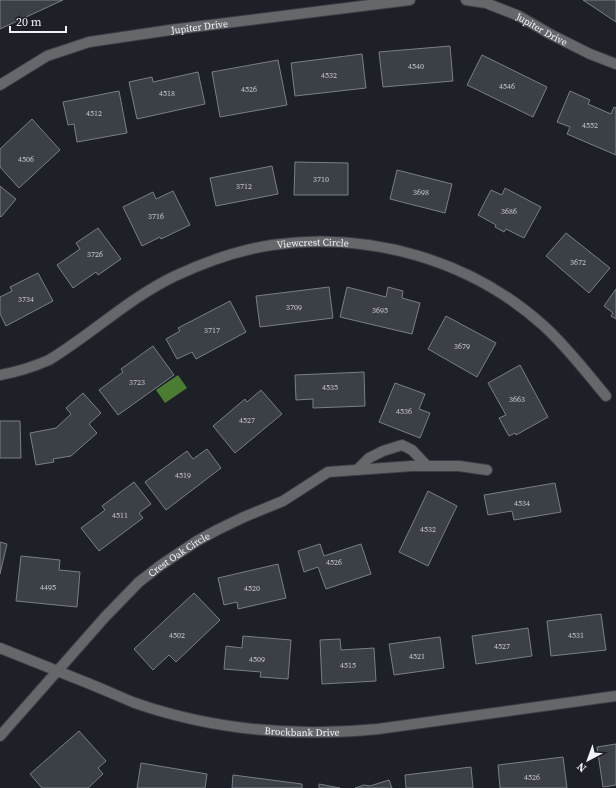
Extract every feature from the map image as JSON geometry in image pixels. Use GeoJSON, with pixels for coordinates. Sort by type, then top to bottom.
{"type":"FeatureCollection","features":[{"type":"Feature","properties":{"kind":"street","name":"Jupiter Drive"},"geometry":{"type":"LineString","coordinates":[[0,85],[47,56],[89,42],[170,30],[410,0]]}},
{"type":"Feature","properties":{"kind":"street","name":"Jupiter Drive"},"geometry":{"type":"LineString","coordinates":[[466,0],[486,3],[519,16],[550,34],[590,54],[616,64]]}},
{"type":"Feature","properties":{"kind":"street","name":"Viewcrest Circle"},"geometry":{"type":"LineString","coordinates":[[0,375],[19,371],[49,360],[154,287],[196,267],[242,251],[271,245],[325,241],[372,245],[399,250],[424,258],[474,278],[500,293],[543,326],[567,350],[606,396]]}},
{"type":"Feature","properties":{"kind":"street"},"geometry":{"type":"LineString","coordinates":[[357,470],[369,458],[383,450],[402,445],[412,450],[427,466]]}},
{"type":"Feature","properties":{"kind":"street"},"geometry":{"type":"LineString","coordinates":[[357,470],[374,468],[459,466],[487,470]]}},
{"type":"Feature","properties":{"kind":"street","name":"Crest Oak Circle"},"geometry":{"type":"LineString","coordinates":[[0,736],[122,598],[139,582],[161,565],[197,541],[244,517],[283,501],[328,472],[357,470]]}},
{"type":"Feature","properties":{"kind":"street","name":"Brockbank Drive"},"geometry":{"type":"LineString","coordinates":[[0,648],[135,703],[207,722],[243,728],[285,732],[345,732],[378,729],[616,696]]}},
{"type":"Feature","properties":{"kind":"shaded area"},"geometry":{"type":"Polygon","coordinates":[[[178,375],[187,388],[165,403],[156,390],[178,375]]]}},
{"type":"Feature","properties":{"kind":"building"},"geometry":{"type":"Polygon","coordinates":[[[0,0],[63,0],[0,29],[0,0]]]}},
{"type":"Feature","properties":{"kind":"building"},"geometry":{"type":"Polygon","coordinates":[[[583,0],[616,0],[616,22],[583,0]]]}},
{"type":"Feature","properties":{"kind":"building"},"geometry":{"type":"Polygon","coordinates":[[[450,46],[453,81],[383,87],[379,52],[450,46]]]}},
{"type":"Feature","properties":{"kind":"building"},"geometry":{"type":"Polygon","coordinates":[[[362,54],[366,88],[295,96],[291,63],[362,54]]]}},
{"type":"Feature","properties":{"kind":"building"},"geometry":{"type":"Polygon","coordinates":[[[482,55],[547,87],[533,117],[467,85],[482,55]]]}},
{"type":"Feature","properties":{"kind":"building"},"geometry":{"type":"Polygon","coordinates":[[[278,60],[287,105],[220,117],[212,72],[278,60]]]}},
{"type":"Feature","properties":{"kind":"building"},"geometry":{"type":"Polygon","coordinates":[[[198,72],[205,104],[137,119],[129,82],[152,77],[153,82],[198,72]]]}},
{"type":"Feature","properties":{"kind":"building"},"geometry":{"type":"Polygon","coordinates":[[[119,91],[127,133],[77,142],[74,124],[68,125],[63,102],[119,91]]]}},
{"type":"Feature","properties":{"kind":"building"},"geometry":{"type":"Polygon","coordinates":[[[570,91],[590,100],[588,104],[611,114],[614,107],[616,108],[616,155],[567,134],[570,127],[557,122],[570,91]]]}},
{"type":"Feature","properties":{"kind":"building"},"geometry":{"type":"Polygon","coordinates":[[[32,119],[60,150],[19,188],[0,167],[0,149],[32,119]]]}},
{"type":"Feature","properties":{"kind":"building"},"geometry":{"type":"Polygon","coordinates":[[[295,162],[348,163],[348,195],[294,195],[295,162]]]}},
{"type":"Feature","properties":{"kind":"building"},"geometry":{"type":"Polygon","coordinates":[[[272,166],[278,194],[216,206],[210,178],[272,166]]]}},
{"type":"Feature","properties":{"kind":"building"},"geometry":{"type":"Polygon","coordinates":[[[397,170],[452,184],[445,213],[390,199],[397,170]]]}},
{"type":"Feature","properties":{"kind":"building"},"geometry":{"type":"Polygon","coordinates":[[[0,186],[16,199],[1,217],[0,216],[0,186]]]}},
{"type":"Feature","properties":{"kind":"building"},"geometry":{"type":"Polygon","coordinates":[[[505,188],[541,207],[524,238],[506,229],[504,232],[495,227],[496,225],[478,215],[491,190],[502,195],[505,188]]]}},
{"type":"Feature","properties":{"kind":"building"},"geometry":{"type":"Polygon","coordinates":[[[173,191],[190,225],[161,239],[160,237],[142,246],[123,207],[153,192],[156,199],[173,191]]]}},
{"type":"Feature","properties":{"kind":"building"},"geometry":{"type":"Polygon","coordinates":[[[98,228],[121,259],[98,275],[96,272],[73,288],[57,265],[80,249],[76,243],[98,228]]]}},
{"type":"Feature","properties":{"kind":"building"},"geometry":{"type":"Polygon","coordinates":[[[566,233],[610,268],[589,293],[546,256],[566,233]]]}},
{"type":"Feature","properties":{"kind":"building"},"geometry":{"type":"Polygon","coordinates":[[[38,273],[53,301],[6,326],[0,314],[0,297],[12,291],[10,287],[38,273]]]}},
{"type":"Feature","properties":{"kind":"building"},"geometry":{"type":"Polygon","coordinates":[[[329,287],[333,318],[260,327],[256,296],[329,287]]]}},
{"type":"Feature","properties":{"kind":"building"},"geometry":{"type":"Polygon","coordinates":[[[347,287],[386,297],[388,287],[403,291],[402,298],[420,303],[412,334],[340,317],[347,287]]]}},
{"type":"Feature","properties":{"kind":"building"},"geometry":{"type":"Polygon","coordinates":[[[616,289],[616,319],[611,316],[613,313],[604,306],[616,289]]]}},
{"type":"Feature","properties":{"kind":"building"},"geometry":{"type":"Polygon","coordinates":[[[230,301],[246,332],[196,359],[192,352],[177,359],[166,339],[180,331],[178,328],[230,301]]]}},
{"type":"Feature","properties":{"kind":"building"},"geometry":{"type":"Polygon","coordinates":[[[446,316],[496,343],[477,377],[428,349],[446,316]]]}},
{"type":"Feature","properties":{"kind":"building"},"geometry":{"type":"Polygon","coordinates":[[[153,346],[174,375],[118,415],[99,390],[123,372],[121,369],[153,346]]]}},
{"type":"Feature","properties":{"kind":"building"},"geometry":{"type":"Polygon","coordinates":[[[520,365],[548,417],[516,435],[515,433],[509,436],[499,418],[506,415],[488,383],[520,365]]]}},
{"type":"Feature","properties":{"kind":"building"},"geometry":{"type":"Polygon","coordinates":[[[364,372],[365,406],[313,408],[313,399],[296,400],[295,375],[364,372]]]}},
{"type":"Feature","properties":{"kind":"building"},"geometry":{"type":"Polygon","coordinates":[[[395,383],[425,394],[419,409],[430,413],[420,438],[379,422],[395,383]]]}},
{"type":"Feature","properties":{"kind":"building"},"geometry":{"type":"Polygon","coordinates":[[[261,390],[282,414],[235,453],[213,426],[245,399],[247,402],[261,390]]]}},
{"type":"Feature","properties":{"kind":"building"},"geometry":{"type":"Polygon","coordinates":[[[83,393],[101,413],[89,424],[97,433],[71,456],[53,459],[54,462],[36,465],[30,433],[56,428],[71,414],[66,408],[83,393]]]}},
{"type":"Feature","properties":{"kind":"building"},"geometry":{"type":"Polygon","coordinates":[[[0,421],[20,421],[21,458],[0,458],[0,421]]]}},
{"type":"Feature","properties":{"kind":"building"},"geometry":{"type":"Polygon","coordinates":[[[207,449],[221,468],[166,510],[145,482],[187,451],[193,459],[207,449]]]}},
{"type":"Feature","properties":{"kind":"building"},"geometry":{"type":"Polygon","coordinates":[[[134,482],[151,504],[139,513],[143,518],[99,551],[81,528],[105,510],[102,506],[134,482]]]}},
{"type":"Feature","properties":{"kind":"building"},"geometry":{"type":"Polygon","coordinates":[[[555,483],[561,512],[514,520],[512,511],[488,515],[484,495],[555,483]]]}},
{"type":"Feature","properties":{"kind":"building"},"geometry":{"type":"Polygon","coordinates":[[[428,491],[457,506],[428,566],[399,552],[428,491]]]}},
{"type":"Feature","properties":{"kind":"building"},"geometry":{"type":"Polygon","coordinates":[[[0,542],[7,544],[0,574],[0,542]]]}},
{"type":"Feature","properties":{"kind":"building"},"geometry":{"type":"Polygon","coordinates":[[[320,544],[324,556],[361,544],[371,574],[326,589],[318,567],[304,572],[298,551],[320,544]]]}},
{"type":"Feature","properties":{"kind":"building"},"geometry":{"type":"Polygon","coordinates":[[[21,556],[60,560],[59,570],[80,572],[77,607],[16,601],[21,556]]]}},
{"type":"Feature","properties":{"kind":"building"},"geometry":{"type":"Polygon","coordinates":[[[278,564],[286,598],[238,609],[237,602],[224,605],[218,578],[278,564]]]}},
{"type":"Feature","properties":{"kind":"building"},"geometry":{"type":"Polygon","coordinates":[[[194,593],[220,620],[176,662],[169,655],[153,670],[134,649],[194,593]]]}},
{"type":"Feature","properties":{"kind":"building"},"geometry":{"type":"Polygon","coordinates":[[[601,614],[606,650],[551,656],[547,621],[601,614]]]}},
{"type":"Feature","properties":{"kind":"building"},"geometry":{"type":"Polygon","coordinates":[[[528,628],[532,656],[476,664],[472,636],[528,628]]]}},
{"type":"Feature","properties":{"kind":"building"},"geometry":{"type":"Polygon","coordinates":[[[243,636],[291,640],[288,679],[260,677],[261,672],[224,669],[226,646],[242,648],[243,636]]]}},
{"type":"Feature","properties":{"kind":"building"},"geometry":{"type":"Polygon","coordinates":[[[440,637],[444,668],[394,675],[389,644],[440,637]]]}},
{"type":"Feature","properties":{"kind":"building"},"geometry":{"type":"Polygon","coordinates":[[[340,639],[341,650],[374,648],[376,681],[322,684],[320,640],[340,639]]]}},
{"type":"Feature","properties":{"kind":"building"},"geometry":{"type":"Polygon","coordinates":[[[79,731],[106,761],[98,768],[103,774],[88,788],[42,788],[30,774],[79,731]]]}},
{"type":"Feature","properties":{"kind":"building"},"geometry":{"type":"Polygon","coordinates":[[[616,744],[616,785],[603,787],[597,747],[616,744]]]}},
{"type":"Feature","properties":{"kind":"building"},"geometry":{"type":"Polygon","coordinates":[[[563,757],[567,788],[500,788],[498,765],[563,757]]]}},
{"type":"Feature","properties":{"kind":"building"},"geometry":{"type":"Polygon","coordinates":[[[141,763],[207,774],[205,788],[137,788],[141,763]]]}},
{"type":"Feature","properties":{"kind":"building"},"geometry":{"type":"Polygon","coordinates":[[[471,767],[473,788],[406,788],[405,775],[471,767]]]}},
{"type":"Feature","properties":{"kind":"building"},"geometry":{"type":"Polygon","coordinates":[[[233,775],[302,784],[302,788],[232,788],[233,775]]]}},
{"type":"Feature","properties":{"kind":"building"},"geometry":{"type":"Polygon","coordinates":[[[389,780],[392,788],[355,788],[364,785],[370,786],[389,780]]]}},
{"type":"Feature","properties":{"kind":"building"},"geometry":{"type":"Polygon","coordinates":[[[319,784],[340,788],[319,788],[319,784]]]}}]}
